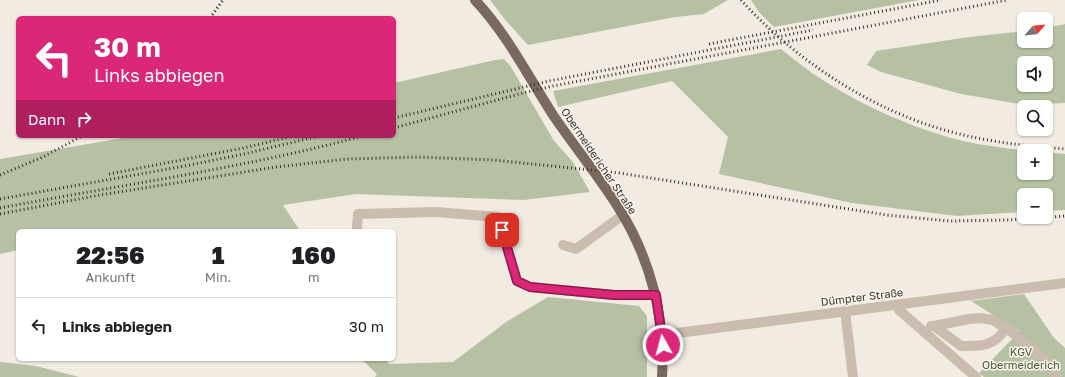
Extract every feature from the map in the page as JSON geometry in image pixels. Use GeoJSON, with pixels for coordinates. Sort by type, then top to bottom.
{"type":"FeatureCollection","features":[{"type":"Feature","properties":{"kind":"main road","name":"Obermeidericher Straße"},"geometry":{"type":"LineString","coordinates":[[475,0],[498,28],[554,115],[604,185],[631,229],[647,264],[656,295],[664,356],[662,377]]}},
{"type":"Feature","properties":{"kind":"street"},"geometry":{"type":"LineString","coordinates":[[358,229],[358,214],[436,212],[498,217],[517,281],[530,287],[614,295],[656,295]]}},
{"type":"Feature","properties":{"kind":"street"},"geometry":{"type":"LineString","coordinates":[[563,245],[576,249],[623,215]]}},
{"type":"Feature","properties":{"kind":"street","name":"Dümpter Straße"},"geometry":{"type":"LineString","coordinates":[[662,335],[1065,283]]}},
{"type":"Feature","properties":{"kind":"street"},"geometry":{"type":"LineString","coordinates":[[897,305],[900,310],[976,377]]}},
{"type":"Feature","properties":{"kind":"street"},"geometry":{"type":"LineString","coordinates":[[845,311],[853,377]]}},
{"type":"Feature","properties":{"kind":"street"},"geometry":{"type":"LineString","coordinates":[[917,324],[934,326],[969,319],[981,318],[993,320],[1016,335],[1050,364],[1058,377]]}},
{"type":"Feature","properties":{"kind":"street"},"geometry":{"type":"LineString","coordinates":[[934,326],[961,346],[989,344],[999,338],[1005,329]]}},
{"type":"Feature","properties":{"kind":"green space"},"geometry":{"type":"Polygon","coordinates":[[[490,0],[728,0],[704,14],[675,17],[528,45],[507,22],[490,0]]]}},
{"type":"Feature","properties":{"kind":"green space"},"geometry":{"type":"Polygon","coordinates":[[[751,0],[919,0],[774,27],[759,12],[751,0]]]}},
{"type":"Feature","properties":{"kind":"green space"},"geometry":{"type":"Polygon","coordinates":[[[1065,24],[1065,103],[1053,104],[1053,100],[1017,100],[1017,104],[961,94],[881,72],[867,65],[876,51],[969,37],[1017,32],[1017,48],[1053,48],[1053,27],[1065,24]]]}},
{"type":"Feature","properties":{"kind":"green space"},"geometry":{"type":"Polygon","coordinates":[[[781,49],[812,73],[842,92],[905,122],[938,134],[973,143],[1017,149],[1017,180],[1053,180],[1053,153],[1065,154],[1065,210],[1053,211],[1053,188],[1017,188],[1017,212],[957,216],[852,203],[719,174],[728,137],[672,81],[558,107],[553,91],[781,49]]]}},
{"type":"Feature","properties":{"kind":"green space"},"geometry":{"type":"Polygon","coordinates":[[[504,59],[511,67],[554,141],[573,162],[590,192],[524,200],[356,194],[283,205],[299,229],[16,229],[16,250],[0,254],[0,159],[123,138],[396,138],[396,83],[504,59]]]}},
{"type":"Feature","properties":{"kind":"green space","name":"KGV Obermeiderich"},"geometry":{"type":"Polygon","coordinates":[[[1024,294],[1054,338],[1065,348],[1065,377],[984,377],[979,373],[1020,331],[971,301],[1024,294]]]}},
{"type":"Feature","properties":{"kind":"green space"},"geometry":{"type":"Polygon","coordinates":[[[548,297],[639,306],[647,316],[647,377],[375,377],[377,374],[363,361],[387,361],[389,364],[453,362],[506,322],[548,297]]]}},
{"type":"Feature","properties":{"kind":"green space"},"geometry":{"type":"Polygon","coordinates":[[[0,362],[36,366],[79,377],[0,377],[0,362]]]}},
{"type":"Feature","properties":{"kind":"railway"},"geometry":{"type":"LineString","coordinates":[[211,16],[223,0]]}},
{"type":"Feature","properties":{"kind":"railway"},"geometry":{"type":"LineString","coordinates":[[741,0],[762,22],[809,62],[863,96],[891,110],[919,122],[963,135],[1006,143],[1065,149]]}},
{"type":"Feature","properties":{"kind":"railway"},"geometry":{"type":"LineString","coordinates":[[709,44],[941,0]]}},
{"type":"Feature","properties":{"kind":"railway"},"geometry":{"type":"LineString","coordinates":[[396,127],[553,86],[1007,0]]}},
{"type":"Feature","properties":{"kind":"railway"},"geometry":{"type":"LineString","coordinates":[[396,118],[549,81],[813,30]]}},
{"type":"Feature","properties":{"kind":"railway"},"geometry":{"type":"LineString","coordinates":[[0,175],[43,157],[78,138]]}},
{"type":"Feature","properties":{"kind":"railway"},"geometry":{"type":"LineString","coordinates":[[109,174],[243,148],[286,138]]}},
{"type":"Feature","properties":{"kind":"railway"},"geometry":{"type":"LineString","coordinates":[[0,199],[185,166],[311,138]]}},
{"type":"Feature","properties":{"kind":"railway"},"geometry":{"type":"LineString","coordinates":[[0,208],[228,167],[273,158],[355,138]]}},
{"type":"Feature","properties":{"kind":"railway"},"geometry":{"type":"LineString","coordinates":[[0,214],[100,195],[276,167],[347,159],[417,157],[494,160],[619,173],[887,215],[949,221],[1009,220],[1065,216]]}},
{"type":"Feature","properties":{"kind":"route"},"geometry":{"type":"LineString","coordinates":[[502,230],[517,281],[530,287],[614,295],[656,295],[663,345]]}}]}
